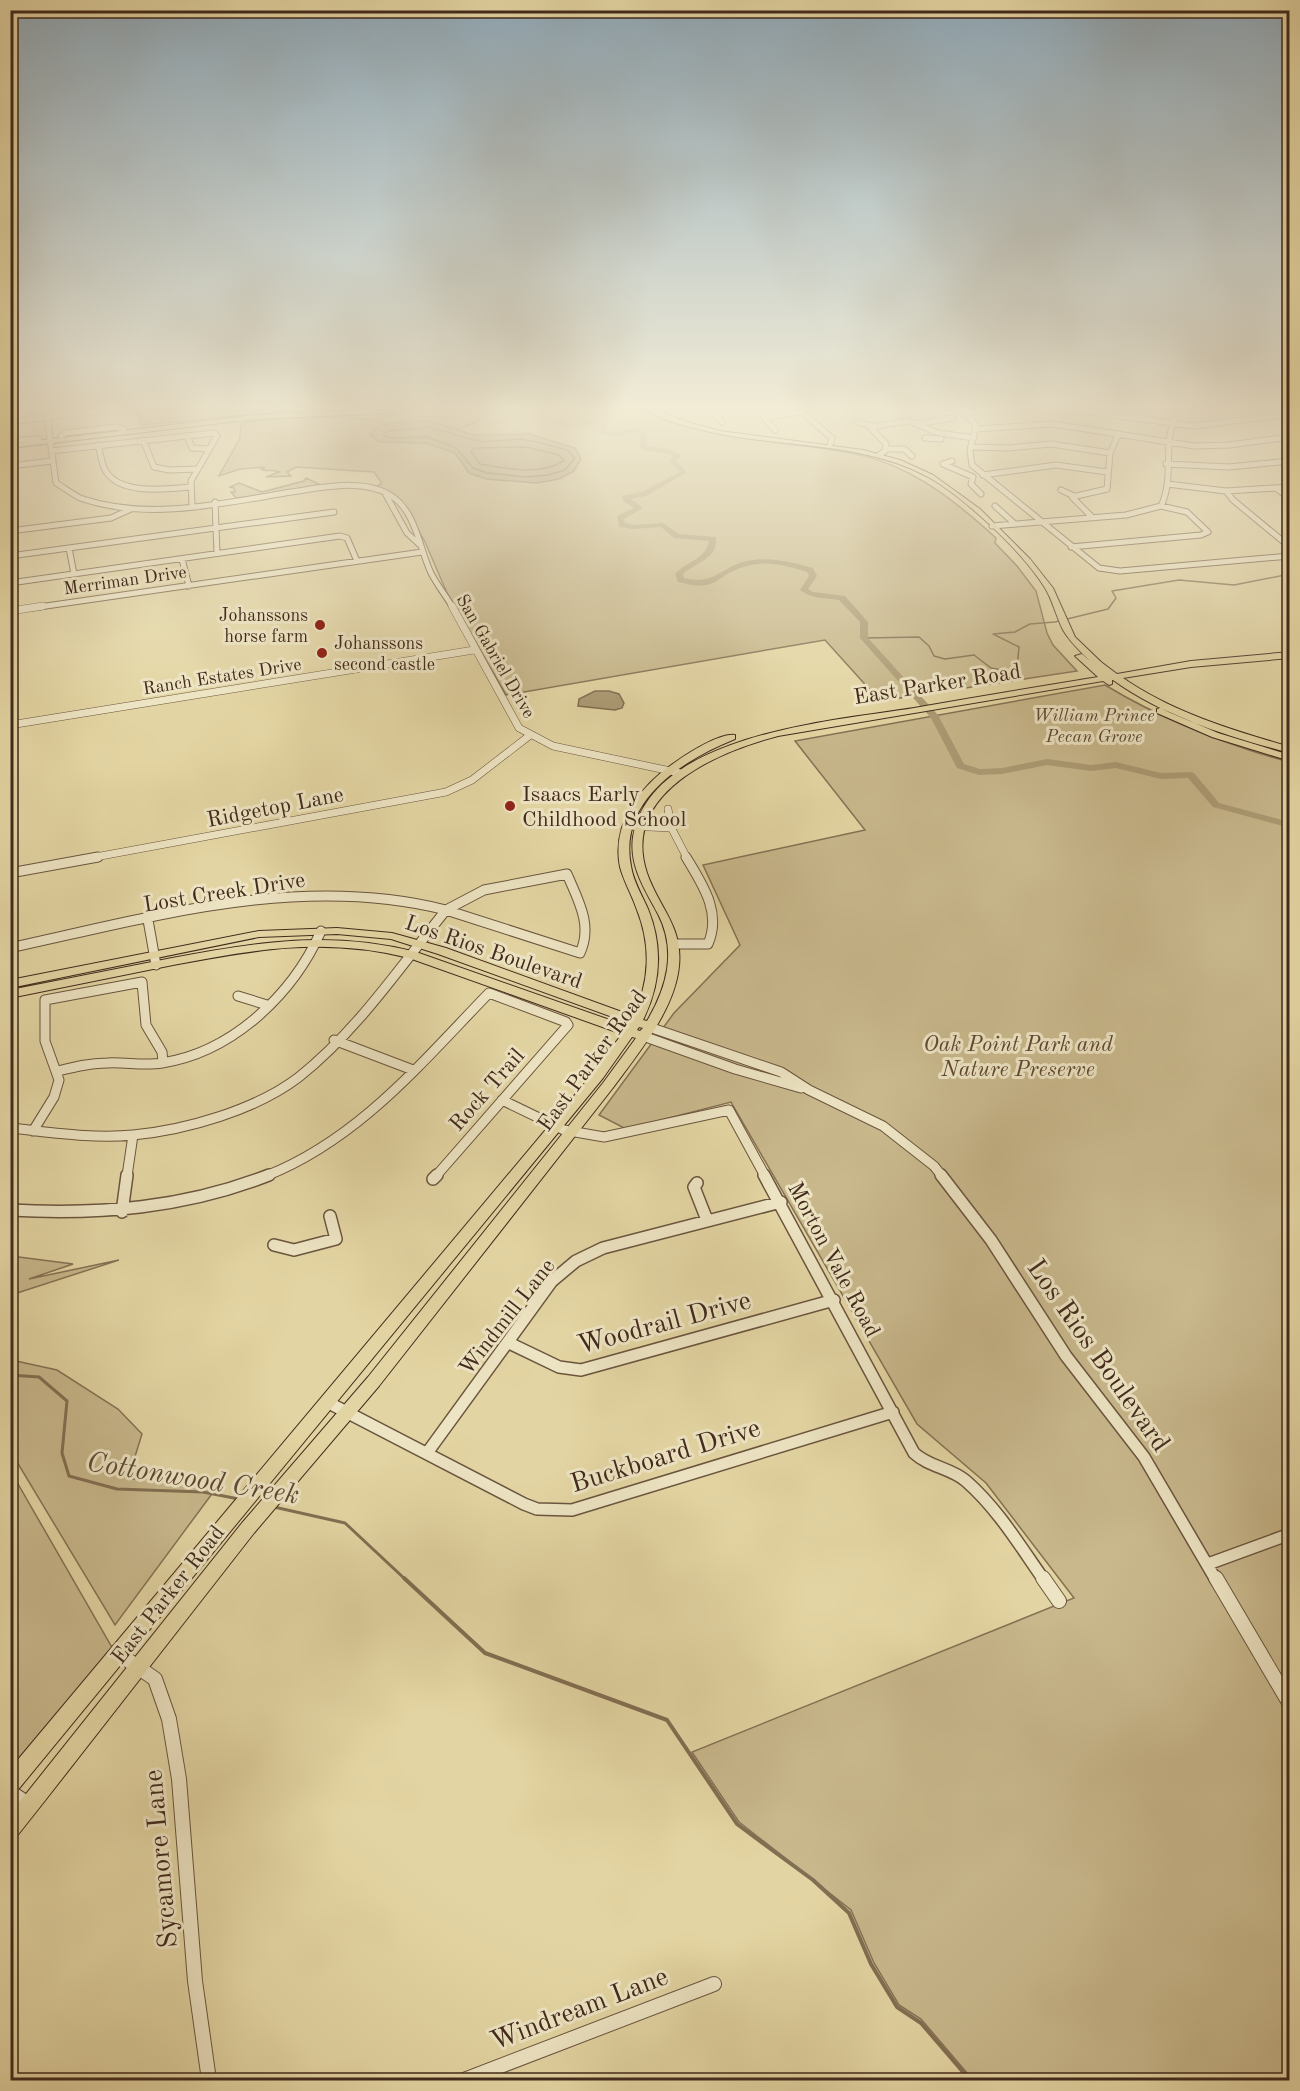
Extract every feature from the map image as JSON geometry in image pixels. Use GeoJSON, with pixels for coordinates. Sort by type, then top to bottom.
{"type":"FeatureCollection","features":[{"type":"Feature","properties":{"kind":"main road"},"geometry":{"type":"LineString","coordinates":[[971,508],[1041,575],[1053,594],[1074,640],[1108,676],[1178,720],[1215,735],[1290,758]]}},
{"type":"Feature","properties":{"kind":"main road","name":"East Parker Road"},"geometry":{"type":"LineString","coordinates":[[10,1784],[329,1402],[554,1128],[633,1026],[649,991],[654,957],[651,931],[625,865],[624,849],[628,826],[645,794],[669,769],[690,755],[776,730],[1290,648]]}},
{"type":"Feature","properties":{"kind":"main road","name":"East Parker Road"},"geometry":{"type":"LineString","coordinates":[[1256,654],[1290,655]]}},
{"type":"Feature","properties":{"kind":"main road"},"geometry":{"type":"LineString","coordinates":[[1108,676],[1178,711],[1228,731],[1290,750]]}},
{"type":"Feature","properties":{"kind":"main road","name":"East Parker Road"},"geometry":{"type":"LineString","coordinates":[[10,1829],[141,1668],[248,1528],[347,1413],[476,1252],[570,1133],[646,1031],[668,991],[673,967],[673,944],[670,929],[645,885],[640,865],[642,828],[655,800],[680,773],[723,745]]}},
{"type":"Feature","properties":{"kind":"main road","name":"Los Rios Boulevard"},"geometry":{"type":"LineString","coordinates":[[10,994],[259,934],[386,935],[420,944],[646,1031]]}},
{"type":"Feature","properties":{"kind":"main road","name":"Los Rios Boulevard"},"geometry":{"type":"LineString","coordinates":[[319,936],[362,943],[411,955],[633,1026]]}},
{"type":"Feature","properties":{"kind":"main road","name":"Los Rios Boulevard"},"geometry":{"type":"LineString","coordinates":[[10,984],[155,960]]}},
{"type":"Feature","properties":{"kind":"main road"},"geometry":{"type":"LineString","coordinates":[[459,1243],[476,1252]]}},
{"type":"Feature","properties":{"kind":"street","name":"San Gabriel Drive"},"geometry":{"type":"LineString","coordinates":[[128,508],[140,508]]}},
{"type":"Feature","properties":{"kind":"street"},"geometry":{"type":"LineString","coordinates":[[10,531],[111,518],[132,508]]}},
{"type":"Feature","properties":{"kind":"street"},"geometry":{"type":"LineString","coordinates":[[217,508],[218,528],[214,541],[217,553]]}},
{"type":"Feature","properties":{"kind":"street","name":"San Gabriel Drive"},"geometry":{"type":"LineString","coordinates":[[393,508],[407,533],[421,548],[436,584],[450,603],[513,722],[530,736],[563,748],[680,773]]}},
{"type":"Feature","properties":{"kind":"street"},"geometry":{"type":"LineString","coordinates":[[997,508],[1015,524]]}},
{"type":"Feature","properties":{"kind":"street"},"geometry":{"type":"LineString","coordinates":[[1022,508],[1101,569],[1120,571],[1290,556]]}},
{"type":"Feature","properties":{"kind":"street"},"geometry":{"type":"LineString","coordinates":[[1081,508],[1093,518]]}},
{"type":"Feature","properties":{"kind":"street"},"geometry":{"type":"LineString","coordinates":[[992,526],[1138,513],[1156,508]]}},
{"type":"Feature","properties":{"kind":"street"},"geometry":{"type":"LineString","coordinates":[[1071,547],[1201,536],[1208,532],[1187,512],[1168,508]]}},
{"type":"Feature","properties":{"kind":"street"},"geometry":{"type":"LineString","coordinates":[[1242,508],[1290,547]]}},
{"type":"Feature","properties":{"kind":"street"},"geometry":{"type":"LineString","coordinates":[[10,556],[334,512]]}},
{"type":"Feature","properties":{"kind":"street"},"geometry":{"type":"LineString","coordinates":[[10,583],[344,536],[357,561]]}},
{"type":"Feature","properties":{"kind":"street"},"geometry":{"type":"LineString","coordinates":[[69,548],[74,574]]}},
{"type":"Feature","properties":{"kind":"street","name":"Merriman Drive"},"geometry":{"type":"LineString","coordinates":[[10,611],[357,561],[421,548]]}},
{"type":"Feature","properties":{"kind":"street"},"geometry":{"type":"LineString","coordinates":[[182,559],[189,586]]}},
{"type":"Feature","properties":{"kind":"street","name":"Ranch Estates Drive"},"geometry":{"type":"LineString","coordinates":[[10,725],[474,650]]}},
{"type":"Feature","properties":{"kind":"street","name":"Ridgetop Lane"},"geometry":{"type":"LineString","coordinates":[[10,873],[447,792],[472,780],[530,736]]}},
{"type":"Feature","properties":{"kind":"street"},"geometry":{"type":"LineString","coordinates":[[668,809],[671,828],[709,898],[713,929],[708,944],[673,944]]}},
{"type":"Feature","properties":{"kind":"street"},"geometry":{"type":"LineString","coordinates":[[628,826],[671,828]]}},
{"type":"Feature","properties":{"kind":"street","name":"Lost Creek Drive"},"geometry":{"type":"LineString","coordinates":[[10,948],[231,903],[296,896],[388,899],[446,910],[580,953],[585,945],[587,929],[567,874],[484,890],[465,897],[446,910]]}},
{"type":"Feature","properties":{"kind":"street"},"geometry":{"type":"LineString","coordinates":[[10,1128],[89,1136],[133,1135],[205,1121],[253,1103],[297,1078],[370,1006],[446,910]]}},
{"type":"Feature","properties":{"kind":"street"},"geometry":{"type":"LineString","coordinates":[[148,920],[155,960]]}},
{"type":"Feature","properties":{"kind":"street"},"geometry":{"type":"LineString","coordinates":[[58,1071],[100,1063],[163,1063],[180,1060],[222,1043],[298,976],[319,936]]}},
{"type":"Feature","properties":{"kind":"street"},"geometry":{"type":"LineString","coordinates":[[33,1131],[54,1097],[59,1080],[58,1071],[45,1041],[43,1005],[45,1000],[142,982],[146,1025],[162,1052],[163,1063]]}},
{"type":"Feature","properties":{"kind":"street","name":"Rock Trail"},"geometry":{"type":"LineString","coordinates":[[413,1070],[489,993],[568,1025],[433,1179]]}},
{"type":"Feature","properties":{"kind":"street"},"geometry":{"type":"LineString","coordinates":[[238,996],[267,1005]]}},
{"type":"Feature","properties":{"kind":"street","name":"Los Rios Boulevard"},"geometry":{"type":"LineString","coordinates":[[646,1031],[735,1069],[809,1090],[883,1126],[918,1152],[951,1186],[991,1240],[1066,1356],[1144,1457],[1290,1704]]}},
{"type":"Feature","properties":{"kind":"street"},"geometry":{"type":"LineString","coordinates":[[10,1210],[57,1213],[123,1212],[198,1199],[255,1181],[285,1168],[340,1138],[389,1098],[413,1070],[334,1041]]}},
{"type":"Feature","properties":{"kind":"street","name":"Morton Vale Road"},"geometry":{"type":"LineString","coordinates":[[502,1100],[554,1128],[570,1133],[604,1137],[727,1108],[781,1202],[915,1453],[923,1462],[944,1468],[963,1478],[982,1497],[1059,1601]]}},
{"type":"Feature","properties":{"kind":"street"},"geometry":{"type":"LineString","coordinates":[[123,1212],[133,1135]]}},
{"type":"Feature","properties":{"kind":"street"},"geometry":{"type":"LineString","coordinates":[[697,1183],[694,1187],[695,1197],[707,1220]]}},
{"type":"Feature","properties":{"kind":"street","name":"Windmill Lane"},"geometry":{"type":"LineString","coordinates":[[427,1453],[552,1281],[576,1259],[608,1245],[624,1243],[781,1202]]}},
{"type":"Feature","properties":{"kind":"street"},"geometry":{"type":"LineString","coordinates":[[274,1245],[294,1250],[336,1239],[330,1216]]}},
{"type":"Feature","properties":{"kind":"street","name":"Woodrail Drive"},"geometry":{"type":"LineString","coordinates":[[509,1343],[559,1366],[581,1370],[834,1300]]}},
{"type":"Feature","properties":{"kind":"street","name":"Buckboard Drive"},"geometry":{"type":"LineString","coordinates":[[329,1402],[524,1504],[557,1511],[572,1510],[892,1412]]}},
{"type":"Feature","properties":{"kind":"street"},"geometry":{"type":"LineString","coordinates":[[1208,1564],[1290,1534]]}},
{"type":"Feature","properties":{"kind":"street","name":"Sycamore Lane"},"geometry":{"type":"LineString","coordinates":[[119,1654],[155,1679],[160,1687],[176,1758],[194,1969],[209,2080]]}},
{"type":"Feature","properties":{"kind":"street"},"geometry":{"type":"LineString","coordinates":[[10,1792],[30,1805]]}},
{"type":"Feature","properties":{"kind":"street","name":"Windream Lane"},"geometry":{"type":"LineString","coordinates":[[464,2080],[714,1984]]}},
{"type":"Feature","properties":{"kind":"green space"},"geometry":{"type":"Polygon","coordinates":[[[405,508],[960,508],[996,538],[995,543],[1036,591],[1047,633],[1053,645],[1077,671],[880,701],[825,640],[506,695],[447,593],[425,542],[405,508]]]}},
{"type":"Feature","properties":{"kind":"green space","name":"Oak Point Park and Nature Preserve"},"geometry":{"type":"Polygon","coordinates":[[[1105,685],[1194,730],[1289,762],[1289,2080],[973,2080],[921,2019],[899,2005],[874,1963],[851,1910],[739,1822],[692,1752],[1074,1598],[986,1483],[917,1424],[731,1102],[626,1129],[599,1115],[674,1013],[740,945],[703,865],[865,830],[795,741],[1105,685]]]}},
{"type":"Feature","properties":{"kind":"green space"},"geometry":{"type":"Polygon","coordinates":[[[11,1256],[73,1264],[29,1279],[119,1260],[11,1295],[11,1256]]]}},
{"type":"Feature","properties":{"kind":"green space"},"geometry":{"type":"Polygon","coordinates":[[[16,1361],[57,1370],[118,1409],[142,1434],[128,1479],[194,1479],[217,1487],[115,1625],[11,1452],[11,1362],[16,1361]]]}},
{"type":"Feature","properties":{"kind":"green space"},"geometry":{"type":"Polygon","coordinates":[[[10,1470],[114,1651],[15,1769],[10,1766],[10,1470]]]}},
{"type":"Feature","properties":{"kind":"water"},"geometry":{"type":"Polygon","coordinates":[[[595,691],[619,694],[624,703],[622,708],[615,710],[578,706],[579,699],[595,691]]]}},
{"type":"Feature","properties":{"kind":"waterway"},"geometry":{"type":"LineString","coordinates":[[638,508],[620,518],[622,525],[633,527],[663,525],[677,536],[713,539],[709,553],[679,574],[681,580],[709,583],[732,568],[767,561],[810,570],[813,576],[804,590],[811,594],[842,598],[864,622],[864,638],[935,717],[960,766],[979,772],[1002,771],[1047,762],[1091,768],[1116,765],[1161,776],[1191,775],[1216,805],[1290,825]]}},
{"type":"Feature","properties":{"kind":"waterway"},"geometry":{"type":"LineString","coordinates":[[864,638],[919,637],[929,646],[934,656],[945,659],[974,655],[991,668],[1013,672],[1017,669],[1019,647],[993,634],[1015,632],[1030,624],[1055,622],[1108,609],[1116,598],[1112,591],[1179,580],[1234,585],[1290,574]]}},
{"type":"Feature","properties":{"kind":"waterway","name":"Cottonwood Creek"},"geometry":{"type":"LineString","coordinates":[[10,1375],[39,1377],[67,1401],[62,1453],[69,1476],[117,1489],[203,1492],[239,1499]]}},
{"type":"Feature","properties":{"kind":"waterway","name":"Cottonwood Creek"},"geometry":{"type":"LineString","coordinates":[[274,1507],[345,1523],[406,1580]]}},
{"type":"Feature","properties":{"kind":"waterway","name":"Cottonwood Creek"},"geometry":{"type":"LineString","coordinates":[[404,1578],[485,1653],[667,1720],[737,1824],[813,1880],[849,1913],[871,1964],[897,2007],[921,2023],[970,2080]]}},
{"type":"Feature","properties":{"kind":"place","name":"Johanssons horse farm"},"geometry":{"type":"Point","coordinates":[320,625]}},
{"type":"Feature","properties":{"kind":"place","name":"Johanssons second castle"},"geometry":{"type":"Point","coordinates":[322,653]}},
{"type":"Feature","properties":{"kind":"place","name":"Isaacs Early Childhood School"},"geometry":{"type":"Point","coordinates":[510,806]}},
{"type":"Feature","properties":{"kind":"park label","name":"William Prince Pecan Grove"},"geometry":{"type":"Point","coordinates":[1094,725]}}]}
